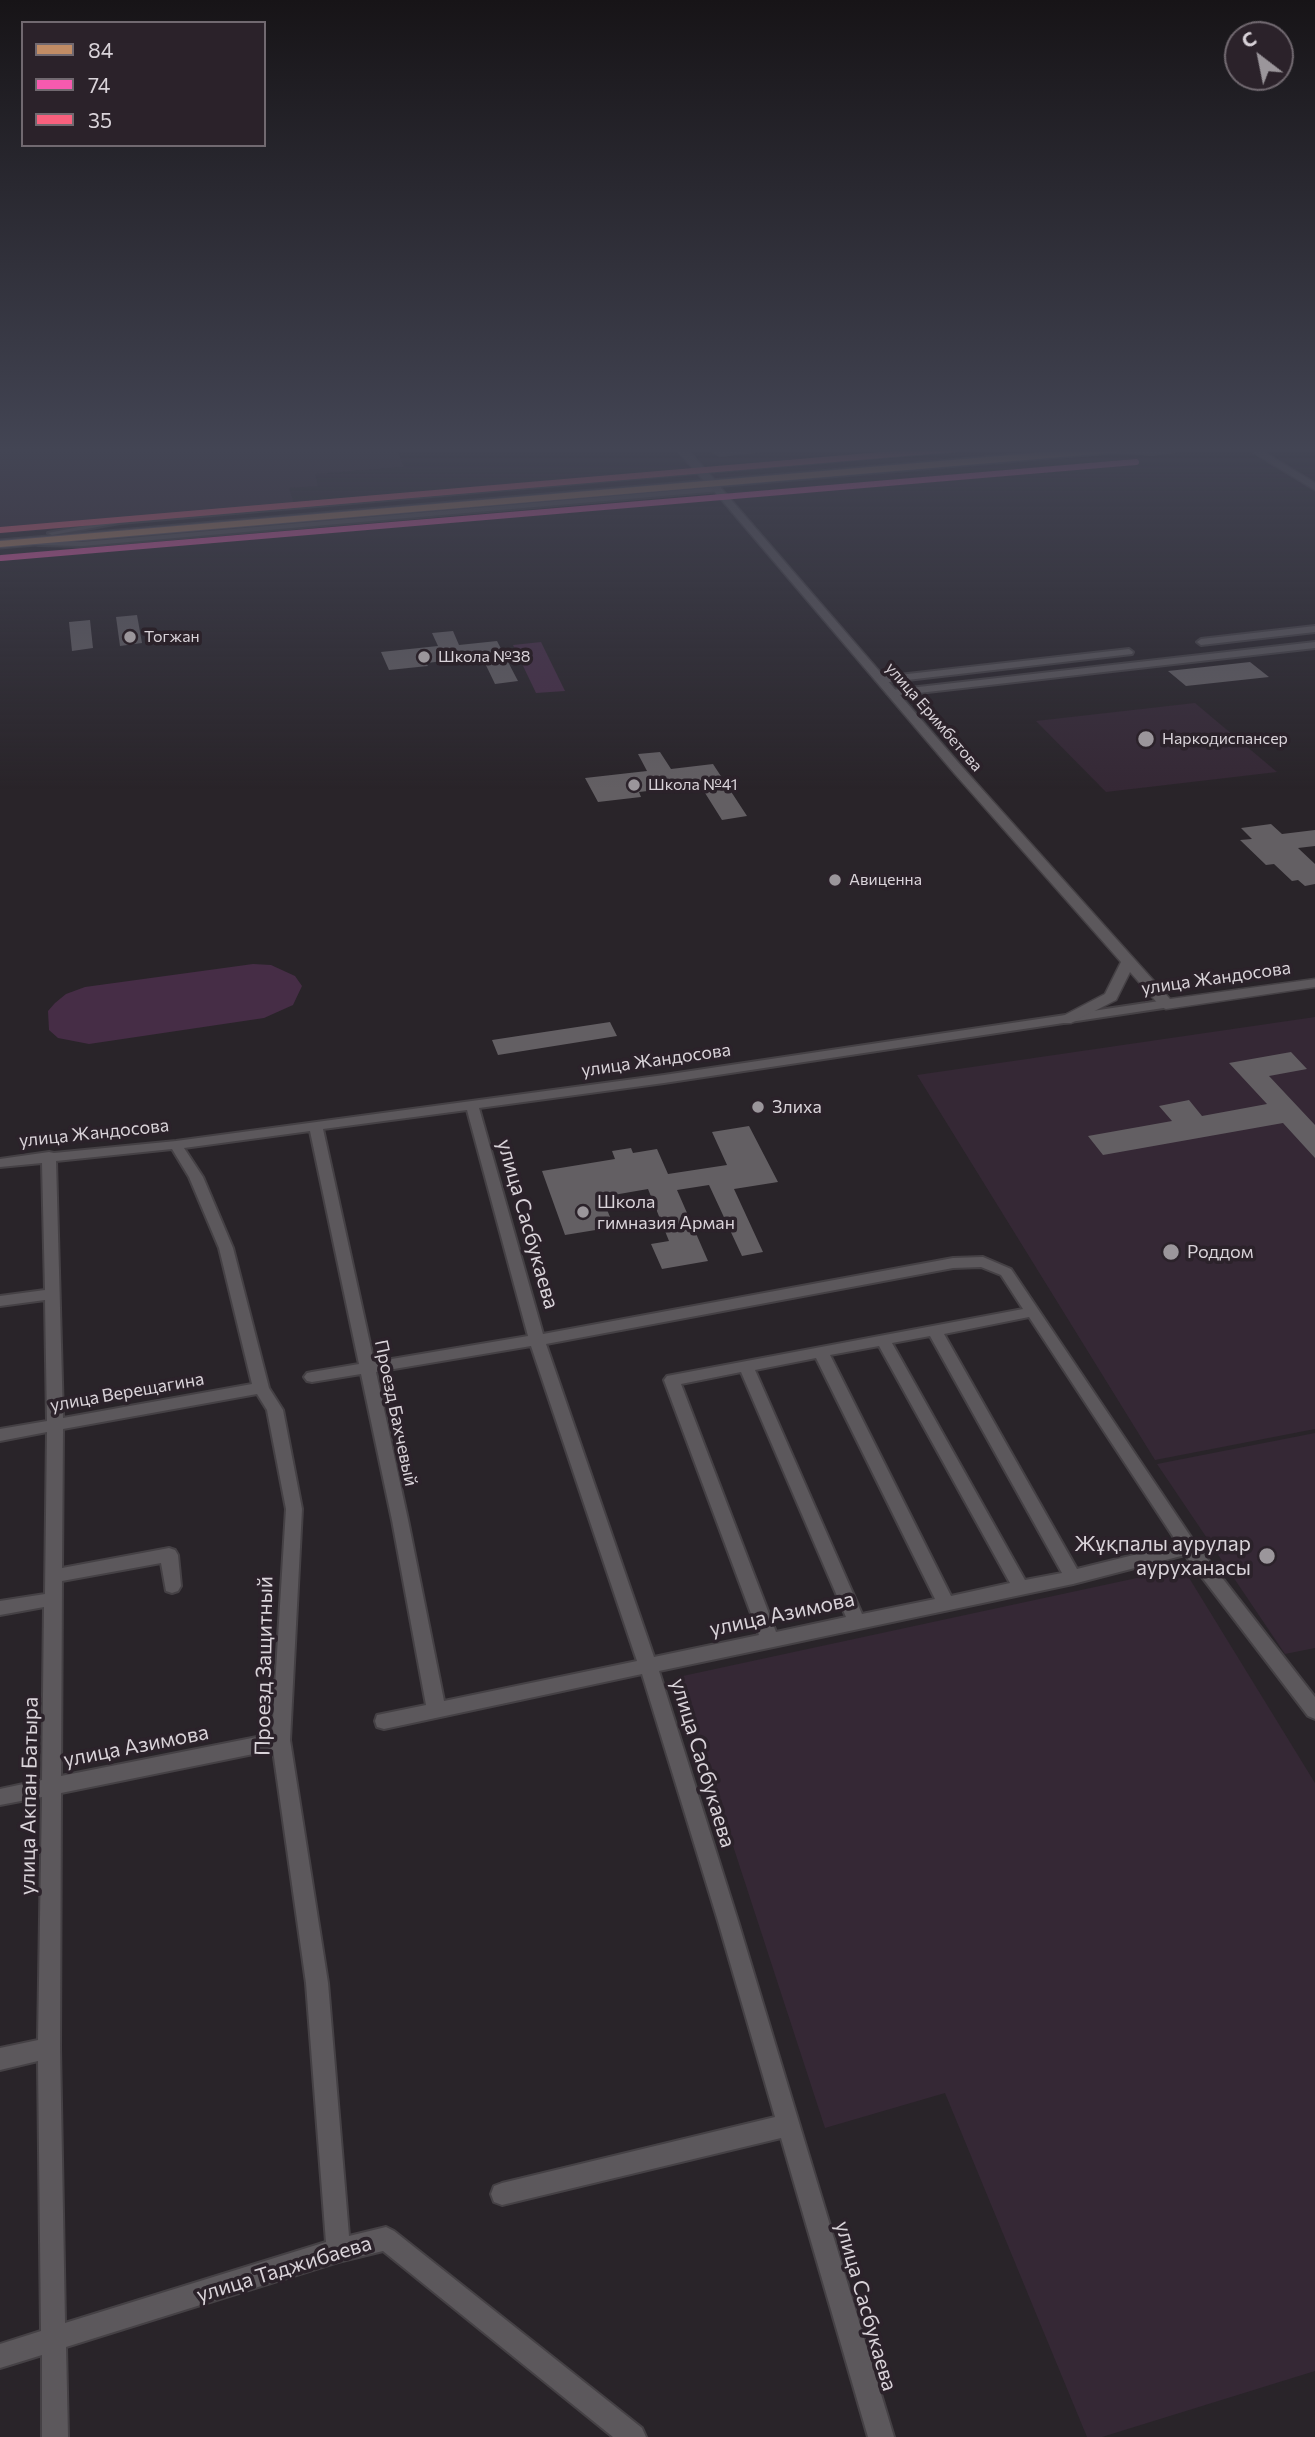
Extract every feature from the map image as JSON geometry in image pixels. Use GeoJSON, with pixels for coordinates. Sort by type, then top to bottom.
{"type":"FeatureCollection","features":[{"type":"Feature","properties":{"kind":"street","name":"улица Еримбетова"},"geometry":{"type":"LineString","coordinates":[[779,562],[1166,1004]]}},
{"type":"Feature","properties":{"kind":"street"},"geometry":{"type":"LineString","coordinates":[[1201,642],[1315,629]]}},
{"type":"Feature","properties":{"kind":"street"},"geometry":{"type":"LineString","coordinates":[[892,693],[1315,645]]}},
{"type":"Feature","properties":{"kind":"street"},"geometry":{"type":"LineString","coordinates":[[881,680],[1129,652]]}},
{"type":"Feature","properties":{"kind":"street"},"geometry":{"type":"LineString","coordinates":[[1066,1020],[1111,997],[1128,962]]}},
{"type":"Feature","properties":{"kind":"street","name":"улица Жандосова"},"geometry":{"type":"LineString","coordinates":[[0,1163],[176,1144],[472,1105],[1315,983]]}},
{"type":"Feature","properties":{"kind":"street","name":"улица Сасбукаева"},"geometry":{"type":"LineString","coordinates":[[472,1105],[537,1340],[648,1665],[881,2437]]}},
{"type":"Feature","properties":{"kind":"street","name":"Проезд Бахчевый"},"geometry":{"type":"LineString","coordinates":[[316,1126],[400,1520],[436,1709]]}},
{"type":"Feature","properties":{"kind":"street","name":"Проезд Защитный"},"geometry":{"type":"LineString","coordinates":[[176,1144],[196,1177],[226,1248],[261,1388],[275,1410],[294,1509],[281,1740],[317,1983],[338,2250]]}},
{"type":"Feature","properties":{"kind":"street","name":"улица Акпан Батыра"},"geometry":{"type":"LineString","coordinates":[[49,1156],[55,1424],[49,2048],[55,2437]]}},
{"type":"Feature","properties":{"kind":"street"},"geometry":{"type":"LineString","coordinates":[[312,1377],[537,1340],[970,1261],[983,1262],[1006,1272],[1189,1548],[1315,1710]]}},
{"type":"Feature","properties":{"kind":"street"},"geometry":{"type":"LineString","coordinates":[[0,1301],[52,1294]]}},
{"type":"Feature","properties":{"kind":"street"},"geometry":{"type":"LineString","coordinates":[[770,1640],[672,1380],[1031,1312]]}},
{"type":"Feature","properties":{"kind":"street"},"geometry":{"type":"LineString","coordinates":[[935,1331],[1073,1577]]}},
{"type":"Feature","properties":{"kind":"street"},"geometry":{"type":"LineString","coordinates":[[883,1340],[1021,1588]]}},
{"type":"Feature","properties":{"kind":"street"},"geometry":{"type":"LineString","coordinates":[[821,1352],[946,1603]]}},
{"type":"Feature","properties":{"kind":"street"},"geometry":{"type":"LineString","coordinates":[[746,1366],[857,1622]]}},
{"type":"Feature","properties":{"kind":"street","name":"улица Верещагина"},"geometry":{"type":"LineString","coordinates":[[0,1435],[261,1388]]}},
{"type":"Feature","properties":{"kind":"street","name":"улица Азимова"},"geometry":{"type":"LineString","coordinates":[[384,1721],[1073,1577],[1189,1548]]}},
{"type":"Feature","properties":{"kind":"street"},"geometry":{"type":"LineString","coordinates":[[54,1576],[169,1555],[172,1586]]}},
{"type":"Feature","properties":{"kind":"street"},"geometry":{"type":"LineString","coordinates":[[0,1608],[54,1599]]}},
{"type":"Feature","properties":{"kind":"street","name":"улица Азимова"},"geometry":{"type":"LineString","coordinates":[[0,1797],[281,1740]]}},
{"type":"Feature","properties":{"kind":"street"},"geometry":{"type":"LineString","coordinates":[[0,2059],[49,2048]]}},
{"type":"Feature","properties":{"kind":"street"},"geometry":{"type":"LineString","coordinates":[[502,2194],[788,2125]]}},
{"type":"Feature","properties":{"kind":"street","name":"улица Таджибаева"},"geometry":{"type":"LineString","coordinates":[[0,2356],[52,2342],[338,2250],[386,2239],[633,2437]]}},
{"type":"Feature","properties":{"kind":"shaded area"},"geometry":{"type":"Polygon","coordinates":[[[541,642],[565,691],[536,693],[513,645],[541,642]]]}},
{"type":"Feature","properties":{"kind":"shaded area","name":"Наркодиспансер"},"geometry":{"type":"Polygon","coordinates":[[[1195,703],[1277,772],[1106,792],[1036,721],[1195,703]]]}},
{"type":"Feature","properties":{"kind":"shaded area"},"geometry":{"type":"Polygon","coordinates":[[[253,964],[271,965],[295,976],[302,986],[293,1005],[264,1018],[89,1044],[58,1038],[49,1030],[48,1011],[66,994],[85,987],[253,964]]]}},
{"type":"Feature","properties":{"kind":"shaded area","name":"Роддом"},"geometry":{"type":"Polygon","coordinates":[[[1315,1017],[1315,1429],[1155,1460],[917,1075],[1315,1017]]]}},
{"type":"Feature","properties":{"kind":"shaded area","name":"Жұқпалы аурулар ауруханасы"},"geometry":{"type":"Polygon","coordinates":[[[1315,1433],[1315,1648],[1285,1654],[1157,1464],[1315,1433]]]}},
{"type":"Feature","properties":{"kind":"shaded area"},"geometry":{"type":"Polygon","coordinates":[[[1183,1568],[1315,1783],[1315,2371],[1102,2437],[1087,2437],[945,2093],[825,2128],[678,1677],[1183,1568]]]}},
{"type":"Feature","properties":{"kind":"building"},"geometry":{"type":"Polygon","coordinates":[[[137,615],[142,643],[120,646],[116,617],[137,615]]]}},
{"type":"Feature","properties":{"kind":"building"},"geometry":{"type":"Polygon","coordinates":[[[90,620],[93,648],[72,651],[69,622],[90,620]]]}},
{"type":"Feature","properties":{"kind":"building","name":"Школа №38"},"geometry":{"type":"Polygon","coordinates":[[[453,631],[459,645],[497,641],[518,681],[495,684],[482,657],[389,670],[381,652],[438,646],[432,633],[453,631]]]}},
{"type":"Feature","properties":{"kind":"building"},"geometry":{"type":"Polygon","coordinates":[[[1250,662],[1269,677],[1186,686],[1168,671],[1250,662]]]}},
{"type":"Feature","properties":{"kind":"building","name":"Школа №41"},"geometry":{"type":"Polygon","coordinates":[[[660,752],[671,769],[713,764],[747,816],[722,820],[700,785],[639,792],[641,797],[598,802],[585,778],[647,771],[638,754],[660,752]]]}},
{"type":"Feature","properties":{"kind":"building"},"geometry":{"type":"Polygon","coordinates":[[[1271,824],[1282,834],[1315,830],[1315,846],[1298,848],[1315,864],[1315,884],[1305,886],[1298,880],[1292,881],[1274,864],[1266,865],[1240,840],[1252,839],[1241,828],[1271,824]]]}},
{"type":"Feature","properties":{"kind":"building"},"geometry":{"type":"Polygon","coordinates":[[[610,1022],[617,1036],[498,1055],[492,1040],[610,1022]]]}},
{"type":"Feature","properties":{"kind":"building"},"geometry":{"type":"Polygon","coordinates":[[[1291,1052],[1307,1069],[1269,1076],[1315,1125],[1315,1158],[1283,1123],[1103,1155],[1088,1136],[1172,1121],[1159,1106],[1189,1100],[1202,1116],[1267,1104],[1229,1063],[1291,1052]]]}},
{"type":"Feature","properties":{"kind":"building","name":"Школа гимназия Арман"},"geometry":{"type":"Polygon","coordinates":[[[749,1126],[778,1182],[734,1189],[763,1252],[742,1256],[709,1185],[677,1190],[708,1261],[662,1269],[651,1244],[669,1241],[648,1189],[602,1197],[614,1227],[565,1235],[542,1171],[615,1159],[612,1151],[631,1148],[633,1153],[657,1149],[668,1174],[727,1165],[712,1132],[749,1126]]]}},
{"type":"Feature","properties":{"kind":"place","name":"Тогжан"},"geometry":{"type":"Point","coordinates":[130,637]}},
{"type":"Feature","properties":{"kind":"place","name":"Школа №38"},"geometry":{"type":"Point","coordinates":[424,657]}},
{"type":"Feature","properties":{"kind":"place","name":"Наркодиспансер"},"geometry":{"type":"Point","coordinates":[1146,739]}},
{"type":"Feature","properties":{"kind":"place","name":"Школа №41"},"geometry":{"type":"Point","coordinates":[634,785]}},
{"type":"Feature","properties":{"kind":"place","name":"Авиценна"},"geometry":{"type":"Point","coordinates":[835,880]}},
{"type":"Feature","properties":{"kind":"place","name":"Злиха"},"geometry":{"type":"Point","coordinates":[758,1107]}},
{"type":"Feature","properties":{"kind":"place","name":"Школа гимназия Арман"},"geometry":{"type":"Point","coordinates":[583,1212]}},
{"type":"Feature","properties":{"kind":"place","name":"Роддом"},"geometry":{"type":"Point","coordinates":[1171,1252]}},
{"type":"Feature","properties":{"kind":"place","name":"Жұқпалы аурулар ауруханасы"},"geometry":{"type":"Point","coordinates":[1267,1556]}}]}
